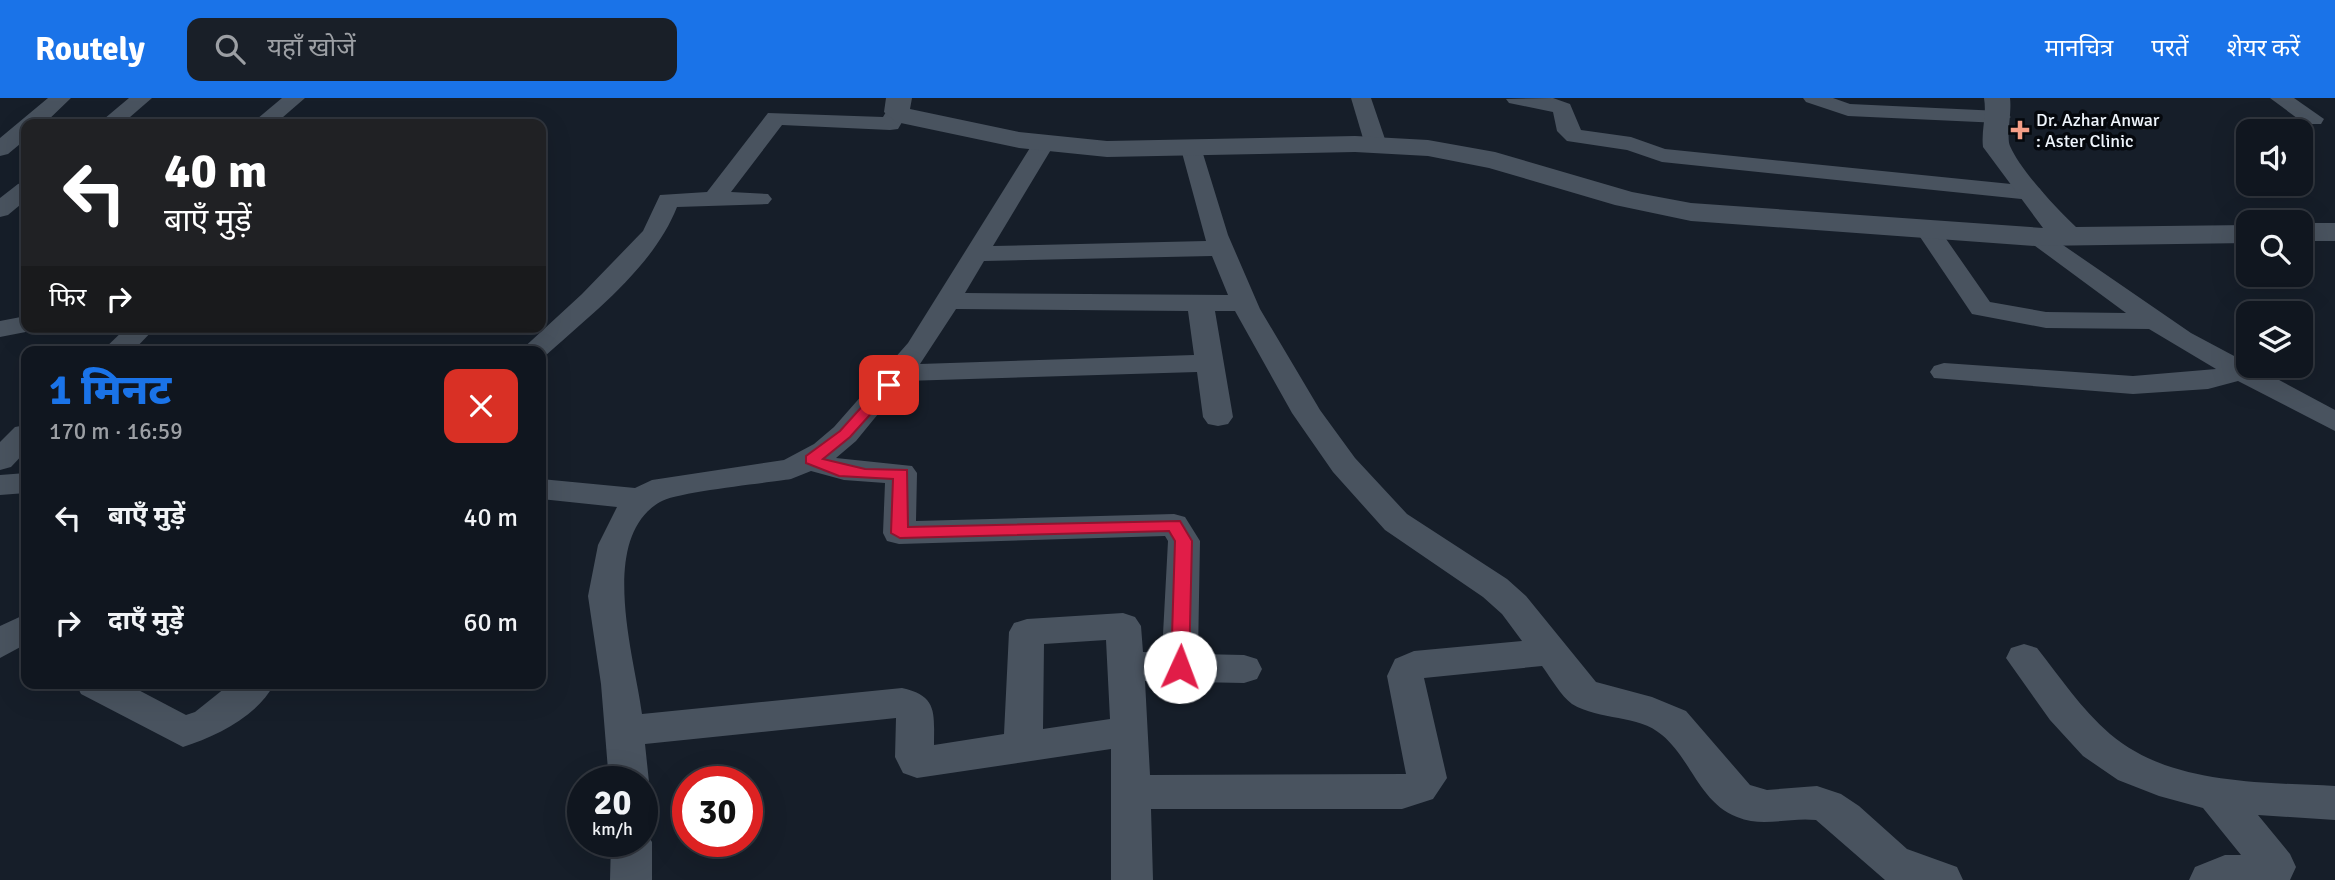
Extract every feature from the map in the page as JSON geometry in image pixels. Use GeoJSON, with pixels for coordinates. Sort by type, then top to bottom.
{"type":"FeatureCollection","features":[{"type":"Feature","properties":{"kind":"street"},"geometry":{"type":"LineString","coordinates":[[37,119],[61,98]]}},
{"type":"Feature","properties":{"kind":"street"},"geometry":{"type":"LineString","coordinates":[[115,119],[142,98]]}},
{"type":"Feature","properties":{"kind":"street"},"geometry":{"type":"LineString","coordinates":[[268,119],[295,98]]}},
{"type":"Feature","properties":{"kind":"street"},"geometry":{"type":"LineString","coordinates":[[1361,98],[1376,145]]}},
{"type":"Feature","properties":{"kind":"street"},"geometry":{"type":"LineString","coordinates":[[1813,98],[1848,110],[1998,107],[1995,134],[1997,147],[2042,210],[2070,238]]}},
{"type":"Feature","properties":{"kind":"street"},"geometry":{"type":"LineString","coordinates":[[2280,98],[2313,119]]}},
{"type":"Feature","properties":{"kind":"street"},"geometry":{"type":"LineString","coordinates":[[1516,99],[1544,102],[1563,108],[1568,131],[1575,136],[1630,144],[1669,157],[2031,193]]}},
{"type":"Feature","properties":{"kind":"street"},"geometry":{"type":"LineString","coordinates":[[713,200],[778,108],[890,124],[898,105],[917,119],[1044,143],[1100,149],[1376,145],[1428,148],[1486,158],[1663,209],[2035,237],[2236,234]]}},
{"type":"Feature","properties":{"kind":"street"},"geometry":{"type":"LineString","coordinates":[[0,149],[21,132]]}},
{"type":"Feature","properties":{"kind":"street"},"geometry":{"type":"LineString","coordinates":[[628,766],[625,731],[606,611],[608,576],[618,537],[639,499],[652,491],[670,486],[769,473],[811,460],[845,434],[898,373],[950,301],[1044,143]]}},
{"type":"Feature","properties":{"kind":"street"},"geometry":{"type":"LineString","coordinates":[[1192,149],[1221,248],[1244,303],[1307,413],[1344,465],[1396,522],[1495,588],[1514,605],[1583,692],[1595,700],[1659,714],[1675,723],[1729,791],[1748,804],[1761,806],[1818,802],[1843,817],[1890,861],[1931,879]]}},
{"type":"Feature","properties":{"kind":"street"},"geometry":{"type":"LineString","coordinates":[[0,210],[21,193]]}},
{"type":"Feature","properties":{"kind":"street"},"geometry":{"type":"LineString","coordinates":[[540,346],[590,300],[654,234],[668,200],[760,199]]}},
{"type":"Feature","properties":{"kind":"street"},"geometry":{"type":"LineString","coordinates":[[0,218],[21,217]]}},
{"type":"Feature","properties":{"kind":"street"},"geometry":{"type":"LineString","coordinates":[[1926,228],[1981,308],[2046,320],[2154,321]]}},
{"type":"Feature","properties":{"kind":"street"},"geometry":{"type":"LineString","coordinates":[[2313,232],[2335,232]]}},
{"type":"Feature","properties":{"kind":"street"},"geometry":{"type":"LineString","coordinates":[[2035,237],[2154,321],[2236,369]]}},
{"type":"Feature","properties":{"kind":"street"},"geometry":{"type":"LineString","coordinates":[[979,254],[1221,248]]}},
{"type":"Feature","properties":{"kind":"street"},"geometry":{"type":"LineString","coordinates":[[950,301],[1244,303]]}},
{"type":"Feature","properties":{"kind":"street"},"geometry":{"type":"LineString","coordinates":[[1200,303],[1218,417]]}},
{"type":"Feature","properties":{"kind":"street"},"geometry":{"type":"LineString","coordinates":[[0,329],[21,325]]}},
{"type":"Feature","properties":{"kind":"street"},"geometry":{"type":"LineString","coordinates":[[122,346],[137,333]]}},
{"type":"Feature","properties":{"kind":"street"},"geometry":{"type":"LineString","coordinates":[[898,373],[1210,363]]}},
{"type":"Feature","properties":{"kind":"street"},"geometry":{"type":"LineString","coordinates":[[1944,372],[2161,385],[2218,379],[2236,374]]}},
{"type":"Feature","properties":{"kind":"street"},"geometry":{"type":"LineString","coordinates":[[2253,378],[2335,422]]}},
{"type":"Feature","properties":{"kind":"street"},"geometry":{"type":"LineString","coordinates":[[0,460],[21,439]]}},
{"type":"Feature","properties":{"kind":"street"},"geometry":{"type":"LineString","coordinates":[[811,460],[839,470],[865,474],[901,473],[900,533],[1174,525],[1184,541],[1180,667]]}},
{"type":"Feature","properties":{"kind":"street"},"geometry":{"type":"LineString","coordinates":[[0,485],[21,483]]}},
{"type":"Feature","properties":{"kind":"street"},"geometry":{"type":"LineString","coordinates":[[546,490],[639,499]]}},
{"type":"Feature","properties":{"kind":"street"},"geometry":{"type":"LineString","coordinates":[[1023,748],[1027,632],[1124,626],[1130,731],[1132,880]]}},
{"type":"Feature","properties":{"kind":"street"},"geometry":{"type":"LineString","coordinates":[[0,644],[21,630]]}},
{"type":"Feature","properties":{"kind":"street"},"geometry":{"type":"LineString","coordinates":[[1131,792],[1402,792],[1419,787],[1427,778],[1405,677],[1408,669],[1415,665],[1549,652]]}},
{"type":"Feature","properties":{"kind":"street"},"geometry":{"type":"LineString","coordinates":[[2024,657],[2106,754],[2153,776],[2217,795],[2335,803]]}},
{"type":"Feature","properties":{"kind":"street"},"geometry":{"type":"LineString","coordinates":[[1126,666],[1244,669]]}},
{"type":"Feature","properties":{"kind":"street"},"geometry":{"type":"LineString","coordinates":[[103,689],[183,733],[208,723],[250,689]]}},
{"type":"Feature","properties":{"kind":"street"},"geometry":{"type":"LineString","coordinates":[[625,731],[902,703],[911,705],[915,711],[914,757],[917,762],[1130,731]]}},
{"type":"Feature","properties":{"kind":"street"},"geometry":{"type":"LineString","coordinates":[[2210,880],[2225,874],[2270,874],[2275,867],[2217,795]]}},
{"type":"Feature","properties":{"kind":"street"},"geometry":{"type":"LineString","coordinates":[[631,857],[631,880]]}},
{"type":"Feature","properties":{"kind":"place","name":"Dr. Azhar Anwar : Aster Clinic"},"geometry":{"type":"Point","coordinates":[2020,130]}},
{"type":"Feature","properties":{"kind":"route"},"geometry":{"type":"LineString","coordinates":[[889,385],[845,434],[811,460],[839,470],[865,474],[901,473],[900,533],[1174,525],[1184,541],[1180,667]]}}]}
